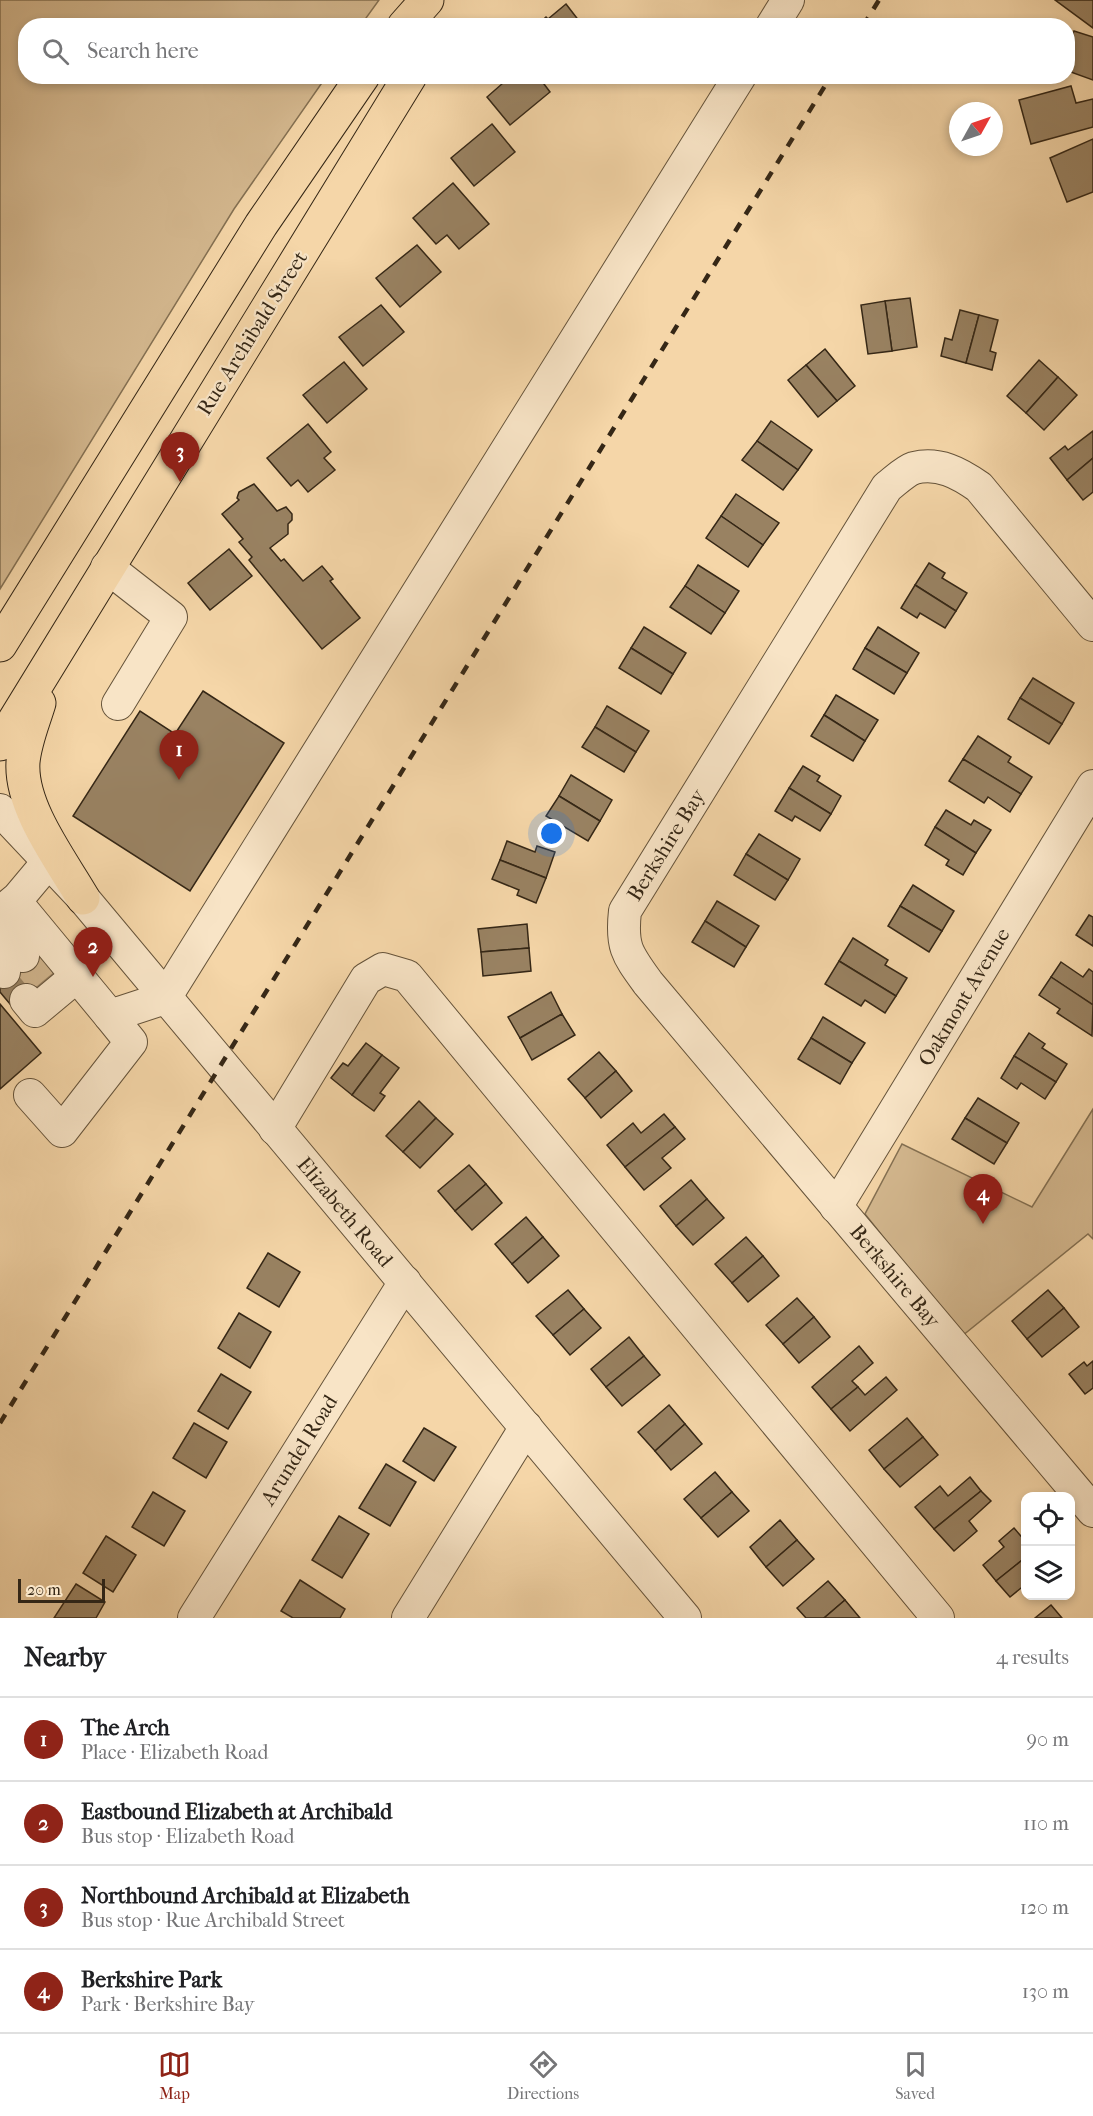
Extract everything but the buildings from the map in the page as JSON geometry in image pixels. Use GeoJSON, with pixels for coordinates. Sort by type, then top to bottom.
{"type":"FeatureCollection","features":[{"type":"Feature","properties":{"kind":"main road"},"geometry":{"type":"LineString","coordinates":[[411,18],[427,0]]}},
{"type":"Feature","properties":{"kind":"main road"},"geometry":{"type":"LineString","coordinates":[[438,18],[446,0]]}},
{"type":"Feature","properties":{"kind":"main road"},"geometry":{"type":"LineString","coordinates":[[0,645],[261,225],[358,84]]}},
{"type":"Feature","properties":{"kind":"main road","name":"Rue Archibald Street"},"geometry":{"type":"LineString","coordinates":[[0,744],[405,84]]}},
{"type":"Feature","properties":{"kind":"main road"},"geometry":{"type":"LineString","coordinates":[[55,651],[27,738],[23,764],[30,803],[83,898]]}},
{"type":"Feature","properties":{"kind":"street"},"geometry":{"type":"LineString","coordinates":[[777,18],[788,0]]}},
{"type":"Feature","properties":{"kind":"street"},"geometry":{"type":"LineString","coordinates":[[110,1016],[165,998],[735,84]]}},
{"type":"Feature","properties":{"kind":"street","name":"Berkshire Bay"},"geometry":{"type":"LineString","coordinates":[[1093,625],[979,487],[959,473],[938,467],[912,468],[887,487],[625,911],[622,938],[631,959],[836,1207],[1093,1511]]}},
{"type":"Feature","properties":{"kind":"street"},"geometry":{"type":"LineString","coordinates":[[107,567],[171,616],[118,704]]}},
{"type":"Feature","properties":{"kind":"street","name":"Oakmont Avenue"},"geometry":{"type":"LineString","coordinates":[[836,1207],[1093,786]]}},
{"type":"Feature","properties":{"kind":"street","name":"Elizabeth Road"},"geometry":{"type":"LineString","coordinates":[[0,810],[83,898],[685,1618]]}},
{"type":"Feature","properties":{"kind":"street"},"geometry":{"type":"LineString","coordinates":[[9,965],[5,914],[49,861]]}},
{"type":"Feature","properties":{"kind":"street"},"geometry":{"type":"LineString","coordinates":[[5,914],[51,989],[110,1016],[131,1042],[62,1131],[30,1095]]}},
{"type":"Feature","properties":{"kind":"street"},"geometry":{"type":"LineString","coordinates":[[275,1129],[366,979],[384,969],[407,976],[938,1618]]}},
{"type":"Feature","properties":{"kind":"street","name":"Arundel Road"},"geometry":{"type":"LineString","coordinates":[[194,1618],[405,1282]]}},
{"type":"Feature","properties":{"kind":"street"},"geometry":{"type":"LineString","coordinates":[[408,1618],[526,1427]]}},
{"type":"Feature","properties":{"kind":"shaded area"},"geometry":{"type":"Polygon","coordinates":[[[0,0],[379,0],[366,18],[18,18],[18,84],[321,84],[234,209],[0,589],[0,0]]]}},
{"type":"Feature","properties":{"kind":"shaded area"},"geometry":{"type":"Polygon","coordinates":[[[1093,1109],[1093,1239],[1088,1234],[962,1336],[865,1214],[902,1144],[1032,1207],[1093,1109]]]}},
{"type":"Feature","properties":{"kind":"tunnel"},"geometry":{"type":"LineString","coordinates":[[23,956],[46,984]]}},
{"type":"Feature","properties":{"kind":"railway"},"geometry":{"type":"LineString","coordinates":[[868,18],[879,0]]}},
{"type":"Feature","properties":{"kind":"railway"},"geometry":{"type":"LineString","coordinates":[[0,1423],[826,84]]}},
{"type":"Feature","properties":{"kind":"place","name":"Northbound Archibald at Elizabeth"},"geometry":{"type":"Point","coordinates":[180,482]}},
{"type":"Feature","properties":{"kind":"place","name":"The Arch"},"geometry":{"type":"Point","coordinates":[179,780]}},
{"type":"Feature","properties":{"kind":"place","name":"Eastbound Elizabeth at Archibald"},"geometry":{"type":"Point","coordinates":[93,977]}},
{"type":"Feature","properties":{"kind":"place","name":"Berkshire Park"},"geometry":{"type":"Point","coordinates":[983,1224]}}]}
